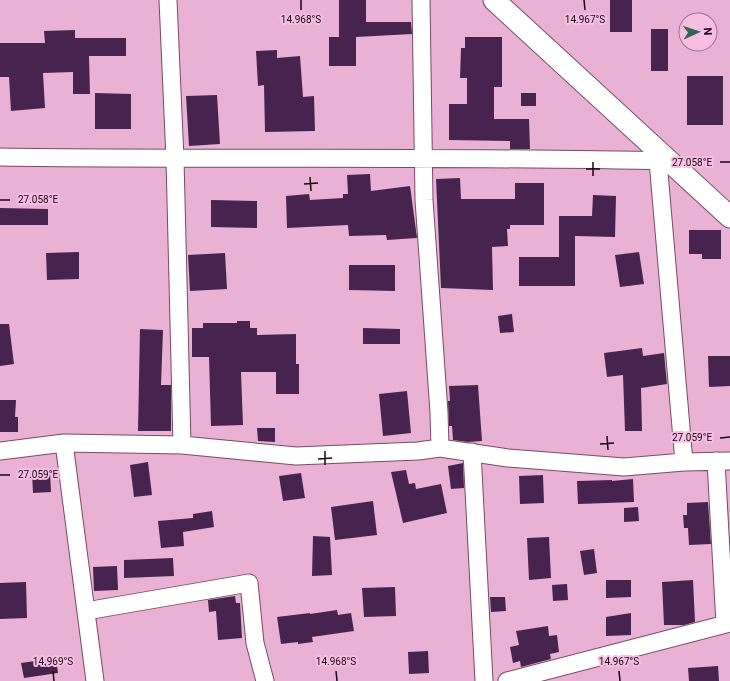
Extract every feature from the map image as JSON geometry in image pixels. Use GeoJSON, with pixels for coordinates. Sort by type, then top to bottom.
{"type":"FeatureCollection","features":[{"type":"Feature","properties":{"kind":"street"},"geometry":{"type":"LineString","coordinates":[[168,0],[175,159],[182,445]]}},
{"type":"Feature","properties":{"kind":"street"},"geometry":{"type":"LineString","coordinates":[[421,0],[424,200],[440,412],[440,448]]}},
{"type":"Feature","properties":{"kind":"street"},"geometry":{"type":"LineString","coordinates":[[494,0],[664,161],[730,217]]}},
{"type":"Feature","properties":{"kind":"street"},"geometry":{"type":"LineString","coordinates":[[0,157],[175,159],[423,158],[664,161]]}},
{"type":"Feature","properties":{"kind":"street"},"geometry":{"type":"LineString","coordinates":[[664,161],[684,462]]}},
{"type":"Feature","properties":{"kind":"street"},"geometry":{"type":"LineString","coordinates":[[64,443],[95,681]]}},
{"type":"Feature","properties":{"kind":"street"},"geometry":{"type":"LineString","coordinates":[[0,451],[64,443],[182,445],[296,456],[418,451],[440,448],[508,458],[624,467],[684,462],[723,461],[728,623],[507,681]]}},
{"type":"Feature","properties":{"kind":"street"},"geometry":{"type":"LineString","coordinates":[[472,452],[484,681]]}},
{"type":"Feature","properties":{"kind":"street"},"geometry":{"type":"LineString","coordinates":[[86,611],[249,583],[254,643],[265,681]]}},
{"type":"Feature","properties":{"kind":"building"},"geometry":{"type":"Polygon","coordinates":[[[339,0],[366,0],[366,22],[411,22],[412,34],[356,37],[356,66],[329,66],[329,37],[339,37],[339,0]]]}},
{"type":"Feature","properties":{"kind":"building"},"geometry":{"type":"Polygon","coordinates":[[[610,0],[632,0],[632,32],[610,32],[610,0]]]}},
{"type":"Feature","properties":{"kind":"building"},"geometry":{"type":"Polygon","coordinates":[[[651,29],[668,29],[668,71],[651,71],[651,29]]]}},
{"type":"Feature","properties":{"kind":"building"},"geometry":{"type":"Polygon","coordinates":[[[75,30],[75,38],[126,38],[126,56],[89,56],[90,94],[73,94],[73,72],[43,73],[45,108],[11,111],[9,77],[0,77],[0,43],[45,43],[44,31],[75,30]]]}},
{"type":"Feature","properties":{"kind":"building"},"geometry":{"type":"Polygon","coordinates":[[[465,37],[502,37],[502,87],[494,87],[494,119],[529,119],[530,149],[510,149],[510,141],[449,140],[449,104],[467,104],[467,78],[460,78],[461,48],[465,48],[465,37]]]}},
{"type":"Feature","properties":{"kind":"building"},"geometry":{"type":"Polygon","coordinates":[[[277,50],[277,58],[300,56],[303,97],[314,96],[315,131],[265,132],[264,85],[258,86],[256,51],[277,50]]]}},
{"type":"Feature","properties":{"kind":"building"},"geometry":{"type":"Polygon","coordinates":[[[687,76],[723,76],[723,125],[687,125],[687,76]]]}},
{"type":"Feature","properties":{"kind":"building"},"geometry":{"type":"Polygon","coordinates":[[[95,93],[131,94],[131,129],[95,129],[95,93]]]}},
{"type":"Feature","properties":{"kind":"building"},"geometry":{"type":"Polygon","coordinates":[[[521,93],[536,93],[536,106],[521,106],[521,93]]]}},
{"type":"Feature","properties":{"kind":"building"},"geometry":{"type":"Polygon","coordinates":[[[217,95],[220,144],[189,146],[186,96],[217,95]]]}},
{"type":"Feature","properties":{"kind":"building"},"geometry":{"type":"Polygon","coordinates":[[[370,174],[371,191],[410,186],[417,238],[387,240],[386,235],[349,236],[348,225],[287,228],[286,196],[309,194],[310,200],[343,198],[343,194],[348,194],[347,175],[370,174]]]}},
{"type":"Feature","properties":{"kind":"building"},"geometry":{"type":"Polygon","coordinates":[[[460,178],[461,199],[515,199],[515,183],[544,183],[544,225],[510,225],[510,229],[507,229],[508,246],[492,247],[493,290],[441,288],[436,179],[460,178]]]}},
{"type":"Feature","properties":{"kind":"building"},"geometry":{"type":"Polygon","coordinates":[[[593,195],[616,196],[615,237],[575,236],[575,286],[519,286],[519,257],[559,257],[559,216],[592,216],[593,195]]]}},
{"type":"Feature","properties":{"kind":"building"},"geometry":{"type":"Polygon","coordinates":[[[211,200],[257,201],[257,228],[211,227],[211,200]]]}},
{"type":"Feature","properties":{"kind":"building"},"geometry":{"type":"Polygon","coordinates":[[[0,208],[48,209],[48,225],[0,225],[0,208]]]}},
{"type":"Feature","properties":{"kind":"building"},"geometry":{"type":"Polygon","coordinates":[[[689,230],[721,230],[721,259],[702,259],[702,254],[689,254],[689,230]]]}},
{"type":"Feature","properties":{"kind":"building"},"geometry":{"type":"Polygon","coordinates":[[[79,252],[79,279],[47,280],[46,253],[79,252]]]}},
{"type":"Feature","properties":{"kind":"building"},"geometry":{"type":"Polygon","coordinates":[[[639,252],[644,284],[620,287],[615,255],[639,252]]]}},
{"type":"Feature","properties":{"kind":"building"},"geometry":{"type":"Polygon","coordinates":[[[225,253],[227,289],[190,291],[188,255],[225,253]]]}},
{"type":"Feature","properties":{"kind":"building"},"geometry":{"type":"Polygon","coordinates":[[[349,265],[395,265],[395,291],[349,290],[349,265]]]}},
{"type":"Feature","properties":{"kind":"building"},"geometry":{"type":"Polygon","coordinates":[[[512,314],[514,332],[500,333],[498,316],[512,314]]]}},
{"type":"Feature","properties":{"kind":"building"},"geometry":{"type":"Polygon","coordinates":[[[237,321],[250,321],[250,328],[257,328],[257,335],[296,334],[296,364],[299,364],[299,394],[276,394],[276,372],[241,372],[243,425],[211,426],[209,357],[192,357],[192,328],[203,328],[203,323],[237,323],[237,321]]]}},
{"type":"Feature","properties":{"kind":"building"},"geometry":{"type":"Polygon","coordinates":[[[0,324],[9,324],[14,364],[0,366],[0,324]]]}},
{"type":"Feature","properties":{"kind":"building"},"geometry":{"type":"Polygon","coordinates":[[[363,328],[400,329],[400,344],[363,344],[363,328]]]}},
{"type":"Feature","properties":{"kind":"building"},"geometry":{"type":"Polygon","coordinates":[[[140,329],[163,330],[161,385],[171,385],[171,431],[138,431],[140,329]]]}},
{"type":"Feature","properties":{"kind":"building"},"geometry":{"type":"Polygon","coordinates":[[[642,348],[643,356],[664,353],[667,384],[641,388],[642,431],[625,431],[623,375],[607,377],[604,353],[642,348]]]}},
{"type":"Feature","properties":{"kind":"building"},"geometry":{"type":"Polygon","coordinates":[[[708,356],[730,356],[730,386],[709,387],[708,356]]]}},
{"type":"Feature","properties":{"kind":"building"},"geometry":{"type":"Polygon","coordinates":[[[478,385],[482,441],[468,442],[453,440],[452,426],[449,426],[449,386],[478,385]]]}},
{"type":"Feature","properties":{"kind":"building"},"geometry":{"type":"Polygon","coordinates":[[[407,391],[411,433],[383,436],[379,394],[407,391]]]}},
{"type":"Feature","properties":{"kind":"building"},"geometry":{"type":"Polygon","coordinates":[[[0,400],[16,400],[15,417],[18,417],[18,432],[0,432],[0,400]]]}},
{"type":"Feature","properties":{"kind":"building"},"geometry":{"type":"Polygon","coordinates":[[[257,428],[275,428],[275,442],[258,441],[257,428]]]}},
{"type":"Feature","properties":{"kind":"building"},"geometry":{"type":"Polygon","coordinates":[[[148,462],[152,495],[134,497],[130,465],[148,462]]]}},
{"type":"Feature","properties":{"kind":"building"},"geometry":{"type":"Polygon","coordinates":[[[463,463],[464,488],[451,489],[448,466],[463,463]]]}},
{"type":"Feature","properties":{"kind":"building"},"geometry":{"type":"Polygon","coordinates":[[[406,470],[409,484],[415,483],[416,489],[441,484],[447,513],[403,523],[391,472],[406,470]]]}},
{"type":"Feature","properties":{"kind":"building"},"geometry":{"type":"Polygon","coordinates":[[[50,472],[51,492],[33,493],[32,473],[50,472]]]}},
{"type":"Feature","properties":{"kind":"building"},"geometry":{"type":"Polygon","coordinates":[[[301,473],[305,498],[283,501],[279,476],[301,473]]]}},
{"type":"Feature","properties":{"kind":"building"},"geometry":{"type":"Polygon","coordinates":[[[543,475],[544,503],[520,504],[519,476],[543,475]]]}},
{"type":"Feature","properties":{"kind":"building"},"geometry":{"type":"Polygon","coordinates":[[[633,479],[634,502],[578,504],[577,481],[612,481],[633,479]]]}},
{"type":"Feature","properties":{"kind":"building"},"geometry":{"type":"Polygon","coordinates":[[[373,501],[377,535],[335,540],[331,507],[373,501]]]}},
{"type":"Feature","properties":{"kind":"building"},"geometry":{"type":"Polygon","coordinates":[[[708,502],[711,544],[689,545],[688,528],[684,528],[683,515],[687,515],[687,503],[708,502]]]}},
{"type":"Feature","properties":{"kind":"building"},"geometry":{"type":"Polygon","coordinates":[[[638,507],[639,521],[624,522],[624,508],[638,507]]]}},
{"type":"Feature","properties":{"kind":"building"},"geometry":{"type":"Polygon","coordinates":[[[212,511],[214,527],[183,532],[184,546],[161,548],[158,521],[193,518],[193,514],[212,511]]]}},
{"type":"Feature","properties":{"kind":"building"},"geometry":{"type":"Polygon","coordinates":[[[313,536],[330,537],[332,575],[312,576],[313,536]]]}},
{"type":"Feature","properties":{"kind":"building"},"geometry":{"type":"Polygon","coordinates":[[[549,537],[551,578],[529,580],[527,538],[549,537]]]}},
{"type":"Feature","properties":{"kind":"building"},"geometry":{"type":"Polygon","coordinates":[[[594,549],[597,573],[584,575],[580,551],[594,549]]]}},
{"type":"Feature","properties":{"kind":"building"},"geometry":{"type":"Polygon","coordinates":[[[173,558],[174,576],[124,578],[124,560],[173,558]]]}},
{"type":"Feature","properties":{"kind":"building"},"geometry":{"type":"Polygon","coordinates":[[[117,566],[118,590],[94,591],[93,567],[117,566]]]}},
{"type":"Feature","properties":{"kind":"building"},"geometry":{"type":"Polygon","coordinates":[[[606,580],[631,580],[631,597],[606,598],[606,580]]]}},
{"type":"Feature","properties":{"kind":"building"},"geometry":{"type":"Polygon","coordinates":[[[693,580],[695,622],[684,625],[664,625],[662,582],[693,580]]]}},
{"type":"Feature","properties":{"kind":"building"},"geometry":{"type":"Polygon","coordinates":[[[26,582],[27,618],[0,619],[0,583],[26,582]]]}},
{"type":"Feature","properties":{"kind":"building"},"geometry":{"type":"Polygon","coordinates":[[[567,584],[568,600],[553,601],[552,585],[567,584]]]}},
{"type":"Feature","properties":{"kind":"building"},"geometry":{"type":"Polygon","coordinates":[[[395,587],[396,616],[364,617],[362,588],[395,587]]]}},
{"type":"Feature","properties":{"kind":"building"},"geometry":{"type":"Polygon","coordinates":[[[235,596],[236,603],[240,603],[242,638],[218,640],[216,611],[209,612],[208,600],[235,596]]]}},
{"type":"Feature","properties":{"kind":"building"},"geometry":{"type":"Polygon","coordinates":[[[490,597],[505,597],[506,611],[491,612],[490,597]]]}},
{"type":"Feature","properties":{"kind":"building"},"geometry":{"type":"Polygon","coordinates":[[[337,610],[338,615],[351,613],[354,631],[312,637],[313,642],[281,644],[277,617],[337,610]]]}},
{"type":"Feature","properties":{"kind":"building"},"geometry":{"type":"Polygon","coordinates":[[[631,613],[631,635],[606,636],[606,617],[631,613]]]}},
{"type":"Feature","properties":{"kind":"building"},"geometry":{"type":"Polygon","coordinates":[[[548,626],[549,636],[557,635],[559,652],[550,654],[551,659],[521,667],[520,661],[513,663],[510,647],[519,645],[516,631],[548,626]]]}},
{"type":"Feature","properties":{"kind":"building"},"geometry":{"type":"Polygon","coordinates":[[[428,651],[429,673],[409,674],[408,652],[428,651]]]}},
{"type":"Feature","properties":{"kind":"building"},"geometry":{"type":"Polygon","coordinates":[[[56,658],[58,673],[24,678],[21,663],[56,658]]]}},
{"type":"Feature","properties":{"kind":"building"},"geometry":{"type":"Polygon","coordinates":[[[718,666],[719,681],[689,681],[688,668],[718,666]]]}}]}
